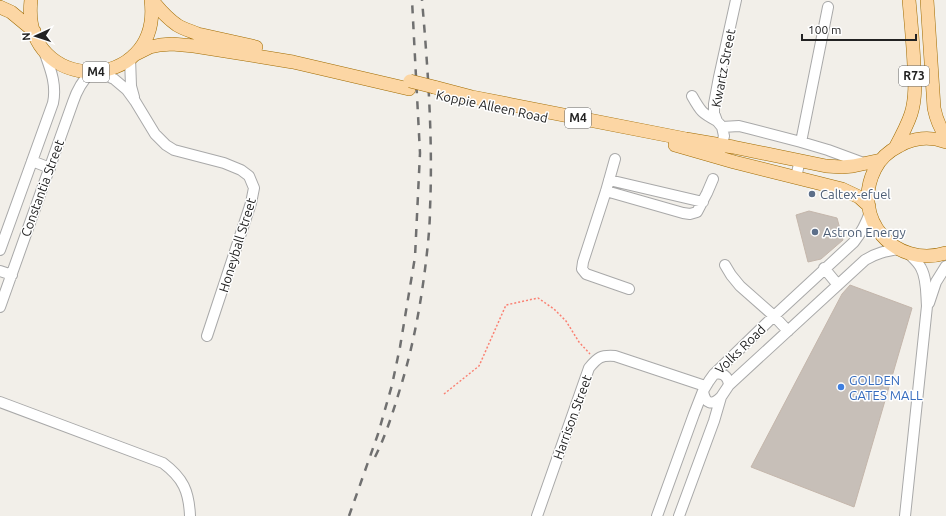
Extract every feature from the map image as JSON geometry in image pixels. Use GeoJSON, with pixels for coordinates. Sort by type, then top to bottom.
{"type":"FeatureCollection","features":[{"type":"Feature","properties":{"kind":"main road","name":"M4"},"geometry":{"type":"LineString","coordinates":[[31,0],[30,15],[34,31],[36,38],[44,50],[60,64],[80,71],[94,72],[114,68],[132,57],[148,34],[152,17],[152,0]]}},
{"type":"Feature","properties":{"kind":"main road","name":"Koppie Alleen Road"},"geometry":{"type":"LineString","coordinates":[[152,0],[165,15],[178,25],[198,34],[410,85],[505,110],[577,123],[687,148],[800,160],[838,167],[866,164],[881,160]]}},
{"type":"Feature","properties":{"kind":"main road","name":"R73"},"geometry":{"type":"LineString","coordinates":[[895,148],[906,128],[914,101],[915,84],[909,0]]}},
{"type":"Feature","properties":{"kind":"main road","name":"R73"},"geometry":{"type":"LineString","coordinates":[[927,0],[936,115],[939,125],[946,137]]}},
{"type":"Feature","properties":{"kind":"main road","name":"M4"},"geometry":{"type":"LineString","coordinates":[[0,7],[11,12],[34,31]]}},
{"type":"Feature","properties":{"kind":"main road","name":"Koppie Alleen Road"},"geometry":{"type":"LineString","coordinates":[[132,57],[150,47],[160,45],[172,44],[194,46],[293,62],[410,85]]}},
{"type":"Feature","properties":{"kind":"main road"},"geometry":{"type":"LineString","coordinates":[[906,128],[915,121],[917,117],[922,78],[927,70],[932,68]]}},
{"type":"Feature","properties":{"kind":"main road","name":"M4"},"geometry":{"type":"LineString","coordinates":[[904,252],[884,238],[873,222],[869,209],[868,190],[870,181],[881,160],[903,143],[922,138],[932,138],[946,142]]}},
{"type":"Feature","properties":{"kind":"main road","name":"Koppie Alleen Road"},"geometry":{"type":"LineString","coordinates":[[720,151],[796,177],[842,189],[859,197],[869,209]]}},
{"type":"Feature","properties":{"kind":"main road"},"geometry":{"type":"LineString","coordinates":[[904,252],[918,256],[946,253]]}},
{"type":"Feature","properties":{"kind":"street","name":"Kwartz Street"},"geometry":{"type":"LineString","coordinates":[[720,151],[724,136],[714,113],[714,104],[736,0]]}},
{"type":"Feature","properties":{"kind":"street"},"geometry":{"type":"LineString","coordinates":[[801,142],[828,6]]}},
{"type":"Feature","properties":{"kind":"street","name":"Constantia Street"},"geometry":{"type":"LineString","coordinates":[[0,250],[53,103],[53,79],[44,50]]}},
{"type":"Feature","properties":{"kind":"street","name":"Honeyball Street"},"geometry":{"type":"LineString","coordinates":[[132,57],[131,86],[135,101]]}},
{"type":"Feature","properties":{"kind":"street","name":"Honeyball Street"},"geometry":{"type":"LineString","coordinates":[[94,72],[114,79],[127,90],[155,134],[166,145],[174,150],[224,163],[241,170],[249,176],[254,188],[251,203],[207,336]]}},
{"type":"Feature","properties":{"kind":"street","name":"Constantia Street"},"geometry":{"type":"LineString","coordinates":[[0,307],[78,89],[84,80],[94,72]]}},
{"type":"Feature","properties":{"kind":"street"},"geometry":{"type":"LineString","coordinates":[[692,96],[701,111],[719,124],[739,126],[801,142],[866,164]]}},
{"type":"Feature","properties":{"kind":"street"},"geometry":{"type":"LineString","coordinates":[[615,159],[582,269],[586,274],[629,289]]}},
{"type":"Feature","properties":{"kind":"street"},"geometry":{"type":"LineString","coordinates":[[796,177],[800,160]]}},
{"type":"Feature","properties":{"kind":"street"},"geometry":{"type":"LineString","coordinates":[[32,162],[50,168]]}},
{"type":"Feature","properties":{"kind":"street"},"geometry":{"type":"LineString","coordinates":[[606,191],[690,214],[697,212],[713,179]]}},
{"type":"Feature","properties":{"kind":"street"},"geometry":{"type":"LineString","coordinates":[[609,180],[703,202]]}},
{"type":"Feature","properties":{"kind":"street","name":"Volks Road"},"geometry":{"type":"LineString","coordinates":[[657,516],[704,388],[714,374],[824,268],[854,242],[865,226],[869,209]]}},
{"type":"Feature","properties":{"kind":"street","name":"Volks Road"},"geometry":{"type":"LineString","coordinates":[[679,516],[722,397],[729,385],[865,260],[882,252],[904,252]]}},
{"type":"Feature","properties":{"kind":"street"},"geometry":{"type":"LineString","coordinates":[[904,252],[917,262],[925,276],[927,306],[905,516]]}},
{"type":"Feature","properties":{"kind":"street"},"geometry":{"type":"LineString","coordinates":[[725,265],[740,286],[774,316],[788,331]]}},
{"type":"Feature","properties":{"kind":"street"},"geometry":{"type":"LineString","coordinates":[[927,306],[936,282],[946,266]]}},
{"type":"Feature","properties":{"kind":"street"},"geometry":{"type":"LineString","coordinates":[[824,268],[838,285]]}},
{"type":"Feature","properties":{"kind":"street"},"geometry":{"type":"LineString","coordinates":[[0,271],[12,275]]}},
{"type":"Feature","properties":{"kind":"street","name":"Harrison Street"},"geometry":{"type":"LineString","coordinates":[[537,516],[589,368],[596,359],[606,356],[615,356],[704,388]]}},
{"type":"Feature","properties":{"kind":"street"},"geometry":{"type":"LineString","coordinates":[[714,374],[723,374],[727,378],[729,385]]}},
{"type":"Feature","properties":{"kind":"street"},"geometry":{"type":"LineString","coordinates":[[704,388],[705,398],[710,403],[717,401],[722,397]]}},
{"type":"Feature","properties":{"kind":"street"},"geometry":{"type":"LineString","coordinates":[[0,402],[163,463],[178,476],[185,488],[189,500],[190,516]]}},
{"type":"Feature","properties":{"kind":"path"},"geometry":{"type":"LineString","coordinates":[[444,394],[479,366],[506,305],[538,298],[554,309],[566,320],[579,342],[596,359]]}},
{"type":"Feature","properties":{"kind":"building"},"geometry":{"type":"Polygon","coordinates":[[[809,211],[837,218],[843,240],[821,259],[808,262],[796,215],[809,211]]]}},
{"type":"Feature","properties":{"kind":"building","name":"GOLDEN GATES MALL"},"geometry":{"type":"Polygon","coordinates":[[[850,285],[912,308],[854,507],[751,467],[842,294],[850,285]]]}},
{"type":"Feature","properties":{"kind":"railway"},"geometry":{"type":"LineString","coordinates":[[349,516],[378,434],[392,385],[415,257],[420,153],[412,0]]}},
{"type":"Feature","properties":{"kind":"railway"},"geometry":{"type":"LineString","coordinates":[[375,457],[392,415],[410,353],[424,280],[428,243],[431,183],[430,131],[422,0]]}},
{"type":"Feature","properties":{"kind":"place","name":"Caltex-efuel"},"geometry":{"type":"Point","coordinates":[812,194]}},
{"type":"Feature","properties":{"kind":"place","name":"Astron Energy"},"geometry":{"type":"Point","coordinates":[815,232]}},
{"type":"Feature","properties":{"kind":"place","name":"GOLDEN GATES MALL"},"geometry":{"type":"Point","coordinates":[841,387]}}]}
